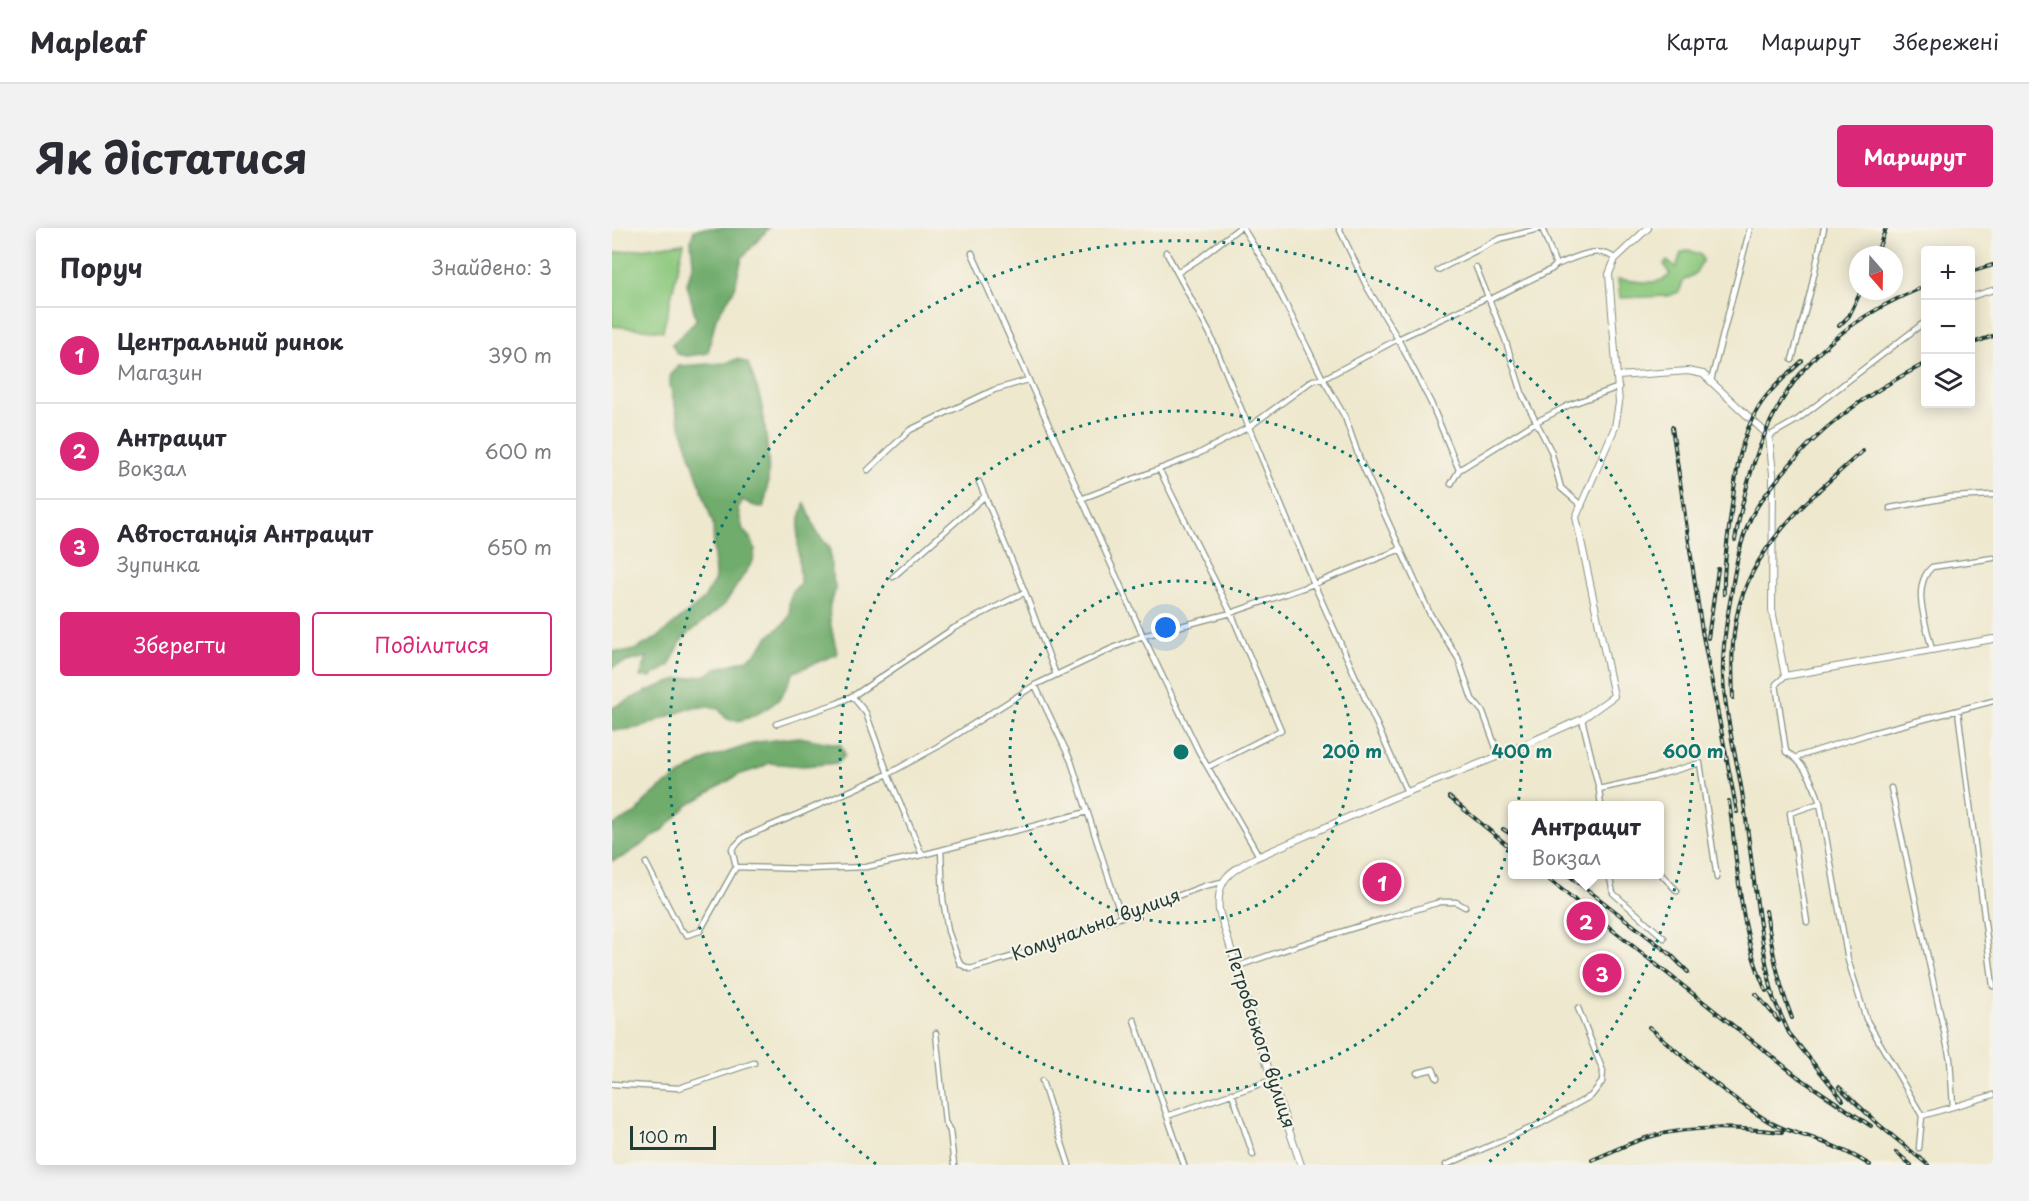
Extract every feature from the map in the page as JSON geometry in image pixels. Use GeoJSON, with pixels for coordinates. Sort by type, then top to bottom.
{"type":"FeatureCollection","features":[{"type":"Feature","properties":{"kind":"street"},"geometry":{"type":"LineString","coordinates":[[1177,273],[1241,228],[1268,269],[1323,379],[1345,417],[1360,460],[1430,614],[1458,658],[1472,699],[1483,712],[1499,756]]}},
{"type":"Feature","properties":{"kind":"street"},"geometry":{"type":"LineString","coordinates":[[1339,228],[1367,287],[1398,339],[1431,403],[1458,470]]}},
{"type":"Feature","properties":{"kind":"street"},"geometry":{"type":"LineString","coordinates":[[1438,270],[1499,239],[1542,228],[1556,265]]}},
{"type":"Feature","properties":{"kind":"street"},"geometry":{"type":"LineString","coordinates":[[1222,882],[1233,870],[1259,856],[1582,719],[1614,696],[1576,517],[1615,427],[1619,403],[1609,274],[1615,259],[1648,228]]}},
{"type":"Feature","properties":{"kind":"street"},"geometry":{"type":"LineString","coordinates":[[1711,381],[1750,228]]}},
{"type":"Feature","properties":{"kind":"street"},"geometry":{"type":"LineString","coordinates":[[1792,360],[1824,228]]}},
{"type":"Feature","properties":{"kind":"street"},"geometry":{"type":"LineString","coordinates":[[1166,252],[1210,334],[1314,584],[1407,792]]}},
{"type":"Feature","properties":{"kind":"street"},"geometry":{"type":"LineString","coordinates":[[1081,499],[1196,455],[1249,427],[1313,380],[1323,379],[1398,339],[1552,269],[1556,265],[1593,252],[1607,253],[1615,259]]}},
{"type":"Feature","properties":{"kind":"street"},"geometry":{"type":"LineString","coordinates":[[972,254],[1143,636],[1208,767],[1259,856]]}},
{"type":"Feature","properties":{"kind":"street"},"geometry":{"type":"LineString","coordinates":[[1476,267],[1505,339],[1523,396],[1551,451],[1561,488],[1582,506]]}},
{"type":"Feature","properties":{"kind":"street"},"geometry":{"type":"LineString","coordinates":[[1975,296],[1993,291]]}},
{"type":"Feature","properties":{"kind":"street"},"geometry":{"type":"LineString","coordinates":[[1769,436],[1797,420],[1921,325]]}},
{"type":"Feature","properties":{"kind":"street"},"geometry":{"type":"LineString","coordinates":[[1618,376],[1688,371],[1702,374],[1769,436],[1773,474],[1772,610],[1785,676]]}},
{"type":"Feature","properties":{"kind":"street"},"geometry":{"type":"LineString","coordinates":[[868,470],[910,430],[994,390],[1028,380]]}},
{"type":"Feature","properties":{"kind":"street"},"geometry":{"type":"LineString","coordinates":[[1451,484],[1458,470],[1536,422],[1569,405],[1618,387]]}},
{"type":"Feature","properties":{"kind":"street"},"geometry":{"type":"LineString","coordinates":[[1159,469],[1231,613],[1281,730],[1208,767]]}},
{"type":"Feature","properties":{"kind":"street"},"geometry":{"type":"LineString","coordinates":[[979,482],[1025,592],[1056,675]]}},
{"type":"Feature","properties":{"kind":"street"},"geometry":{"type":"LineString","coordinates":[[894,577],[985,495]]}},
{"type":"Feature","properties":{"kind":"street"},"geometry":{"type":"LineString","coordinates":[[1890,508],[1951,497],[1993,495]]}},
{"type":"Feature","properties":{"kind":"street"},"geometry":{"type":"LineString","coordinates":[[646,863],[680,929],[687,935],[700,931],[736,867],[732,849],[744,837],[888,774],[938,747],[1035,685],[1143,636],[1231,613],[1314,584],[1401,549]]}},
{"type":"Feature","properties":{"kind":"street"},"geometry":{"type":"LineString","coordinates":[[1932,650],[1921,600],[1924,574],[1932,567],[1993,558]]}},
{"type":"Feature","properties":{"kind":"street"},"geometry":{"type":"LineString","coordinates":[[776,724],[852,696],[954,628],[1025,592]]}},
{"type":"Feature","properties":{"kind":"street"},"geometry":{"type":"LineString","coordinates":[[1919,1148],[1922,1116],[1866,1019],[1848,960],[1820,803],[1815,788],[1797,757],[1786,752],[1776,684],[1785,676],[1993,639]]}},
{"type":"Feature","properties":{"kind":"street"},"geometry":{"type":"LineString","coordinates":[[1035,685],[1071,761],[1121,916]]}},
{"type":"Feature","properties":{"kind":"street"},"geometry":{"type":"LineString","coordinates":[[852,696],[866,713],[888,774],[922,855]]}},
{"type":"Feature","properties":{"kind":"street"},"geometry":{"type":"LineString","coordinates":[[1797,757],[1868,734],[1993,701]]}},
{"type":"Feature","properties":{"kind":"street"},"geometry":{"type":"LineString","coordinates":[[1959,711],[1993,986]]}},
{"type":"Feature","properties":{"kind":"street"},"geometry":{"type":"LineString","coordinates":[[1582,719],[1600,801]]}},
{"type":"Feature","properties":{"kind":"street"},"geometry":{"type":"LineString","coordinates":[[1599,789],[1653,777],[1700,763],[1717,878]]}},
{"type":"Feature","properties":{"kind":"street"},"geometry":{"type":"LineString","coordinates":[[1891,788],[1950,1059],[1953,1106]]}},
{"type":"Feature","properties":{"kind":"street"},"geometry":{"type":"LineString","coordinates":[[1807,922],[1790,813],[1820,803]]}},
{"type":"Feature","properties":{"kind":"street"},"geometry":{"type":"LineString","coordinates":[[736,867],[806,869],[866,867],[922,855],[1087,812]]}},
{"type":"Feature","properties":{"kind":"street","name":"Комунальна вулиця"},"geometry":{"type":"LineString","coordinates":[[941,850],[943,899],[948,931],[960,964],[970,969],[1031,951],[1204,886],[1222,882]]}},
{"type":"Feature","properties":{"kind":"street"},"geometry":{"type":"LineString","coordinates":[[1664,878],[1677,891]]}},
{"type":"Feature","properties":{"kind":"street"},"geometry":{"type":"LineString","coordinates":[[1610,879],[1613,893],[1664,938]]}},
{"type":"Feature","properties":{"kind":"street","name":"Петровського вулиця"},"geometry":{"type":"LineString","coordinates":[[1222,882],[1218,897],[1219,911],[1301,1165]]}},
{"type":"Feature","properties":{"kind":"street"},"geometry":{"type":"LineString","coordinates":[[1236,967],[1291,946],[1440,902],[1456,902],[1465,907]]}},
{"type":"Feature","properties":{"kind":"street"},"geometry":{"type":"LineString","coordinates":[[1446,1165],[1540,1124],[1591,1096],[1602,1082],[1603,1071],[1578,1008]]}},
{"type":"Feature","properties":{"kind":"street"},"geometry":{"type":"LineString","coordinates":[[1134,1020],[1184,1165]]}},
{"type":"Feature","properties":{"kind":"street"},"geometry":{"type":"LineString","coordinates":[[936,1033],[945,1122],[950,1131],[954,1165]]}},
{"type":"Feature","properties":{"kind":"street"},"geometry":{"type":"LineString","coordinates":[[612,1084],[679,1088],[754,1063]]}},
{"type":"Feature","properties":{"kind":"street"},"geometry":{"type":"LineString","coordinates":[[1418,1073],[1433,1069],[1437,1078]]}},
{"type":"Feature","properties":{"kind":"street"},"geometry":{"type":"LineString","coordinates":[[1167,1116],[1272,1080]]}},
{"type":"Feature","properties":{"kind":"street"},"geometry":{"type":"LineString","coordinates":[[1042,1081],[1069,1165]]}},
{"type":"Feature","properties":{"kind":"street"},"geometry":{"type":"LineString","coordinates":[[1232,1093],[1253,1155]]}},
{"type":"Feature","properties":{"kind":"street"},"geometry":{"type":"LineString","coordinates":[[1922,1116],[1993,1095]]}},
{"type":"Feature","properties":{"kind":"green space"},"geometry":{"type":"Polygon","coordinates":[[[701,228],[769,228],[742,258],[734,290],[716,318],[708,353],[687,356],[677,354],[672,344],[696,319],[687,284],[693,263],[691,241],[694,230],[701,228]]]}},
{"type":"Feature","properties":{"kind":"green space"},"geometry":{"type":"Polygon","coordinates":[[[684,243],[663,331],[612,326],[612,253],[684,243]]]}},
{"type":"Feature","properties":{"kind":"green space"},"geometry":{"type":"Polygon","coordinates":[[[1689,250],[1701,255],[1703,260],[1695,274],[1684,280],[1679,292],[1667,296],[1620,298],[1618,279],[1660,281],[1670,274],[1664,264],[1667,261],[1676,268],[1681,253],[1689,250]]]}},
{"type":"Feature","properties":{"kind":"green space"},"geometry":{"type":"Polygon","coordinates":[[[737,359],[748,363],[761,402],[767,445],[768,484],[763,508],[743,500],[738,509],[743,530],[755,549],[753,561],[724,605],[683,638],[669,666],[650,677],[640,677],[647,657],[612,668],[612,651],[626,652],[637,649],[658,637],[704,599],[715,579],[713,524],[678,418],[670,386],[670,375],[678,366],[726,363],[737,359]]]}},
{"type":"Feature","properties":{"kind":"green space"},"geometry":{"type":"Polygon","coordinates":[[[805,503],[817,533],[830,548],[831,571],[836,590],[829,613],[837,654],[794,672],[778,700],[761,712],[746,718],[733,721],[725,717],[719,709],[699,707],[637,728],[612,730],[612,708],[675,680],[706,675],[715,669],[746,660],[755,654],[769,636],[786,622],[790,613],[789,602],[793,591],[800,584],[798,533],[805,503]]]}},
{"type":"Feature","properties":{"kind":"green space"},"geometry":{"type":"Polygon","coordinates":[[[799,737],[841,745],[845,755],[838,763],[803,766],[769,763],[738,775],[687,806],[663,830],[643,844],[612,861],[612,826],[638,812],[644,802],[661,787],[707,759],[758,742],[799,737]]]}},
{"type":"Feature","properties":{"kind":"railway"},"geometry":{"type":"LineString","coordinates":[[1879,246],[1886,228]]}},
{"type":"Feature","properties":{"kind":"railway"},"geometry":{"type":"LineString","coordinates":[[1975,270],[1993,265]]}},
{"type":"Feature","properties":{"kind":"railway"},"geometry":{"type":"LineString","coordinates":[[1735,540],[1757,454],[1773,417],[1793,384],[1817,354],[1847,328],[1883,306],[1921,288]]}},
{"type":"Feature","properties":{"kind":"railway"},"geometry":{"type":"LineString","coordinates":[[1839,326],[1849,316],[1857,300]]}},
{"type":"Feature","properties":{"kind":"railway"},"geometry":{"type":"LineString","coordinates":[[1975,342],[1993,336]]}},
{"type":"Feature","properties":{"kind":"railway"},"geometry":{"type":"LineString","coordinates":[[1724,594],[1724,575],[1738,462],[1746,434],[1762,401],[1802,361]]}},
{"type":"Feature","properties":{"kind":"railway"},"geometry":{"type":"LineString","coordinates":[[1773,996],[1743,798],[1724,692],[1725,636],[1733,579],[1743,538],[1752,516],[1793,461],[1845,413],[1864,399],[1921,366]]}},
{"type":"Feature","properties":{"kind":"railway"},"geometry":{"type":"LineString","coordinates":[[1672,427],[1702,631],[1737,812]]}},
{"type":"Feature","properties":{"kind":"railway"},"geometry":{"type":"LineString","coordinates":[[1733,698],[1732,656],[1735,625],[1744,590],[1756,566],[1786,524],[1824,485],[1863,451]]}},
{"type":"Feature","properties":{"kind":"railway"},"geometry":{"type":"LineString","coordinates":[[1708,638],[1718,569]]}},
{"type":"Feature","properties":{"kind":"railway"},"geometry":{"type":"LineString","coordinates":[[1449,797],[1508,846]]}},
{"type":"Feature","properties":{"kind":"railway"},"geometry":{"type":"LineString","coordinates":[[1729,801],[1745,922],[1757,969],[1766,991]]}},
{"type":"Feature","properties":{"kind":"railway"},"geometry":{"type":"LineString","coordinates":[[1503,829],[1508,832]]}},
{"type":"Feature","properties":{"kind":"railway"},"geometry":{"type":"LineString","coordinates":[[1548,879],[1798,1077],[1871,1126]]}},
{"type":"Feature","properties":{"kind":"railway"},"geometry":{"type":"LineString","coordinates":[[1573,879],[1669,953],[1688,972]]}},
{"type":"Feature","properties":{"kind":"railway"},"geometry":{"type":"LineString","coordinates":[[1766,911],[1779,979],[1792,1018]]}},
{"type":"Feature","properties":{"kind":"railway"},"geometry":{"type":"LineString","coordinates":[[1770,991],[1789,1033],[1843,1100]]}},
{"type":"Feature","properties":{"kind":"railway"},"geometry":{"type":"LineString","coordinates":[[1756,994],[1779,1021]]}},
{"type":"Feature","properties":{"kind":"railway"},"geometry":{"type":"LineString","coordinates":[[1649,1027],[1721,1089],[1768,1121],[1839,1149],[1870,1165]]}},
{"type":"Feature","properties":{"kind":"railway"},"geometry":{"type":"LineString","coordinates":[[1839,1087],[1878,1124],[1928,1165]]}},
{"type":"Feature","properties":{"kind":"railway"},"geometry":{"type":"LineString","coordinates":[[1592,1160],[1637,1141],[1685,1130],[1718,1128],[1782,1132]]}},
{"type":"Feature","properties":{"kind":"railway"},"geometry":{"type":"LineString","coordinates":[[1896,1152],[1911,1165]]}},
{"type":"Feature","properties":{"kind":"place","name":"Центральний ринок"},"geometry":{"type":"Point","coordinates":[1382,882]}},
{"type":"Feature","properties":{"kind":"place","name":"Антрацит"},"geometry":{"type":"Point","coordinates":[1586,921]}},
{"type":"Feature","properties":{"kind":"place","name":"Автостанція Антрацит"},"geometry":{"type":"Point","coordinates":[1602,973]}}]}
